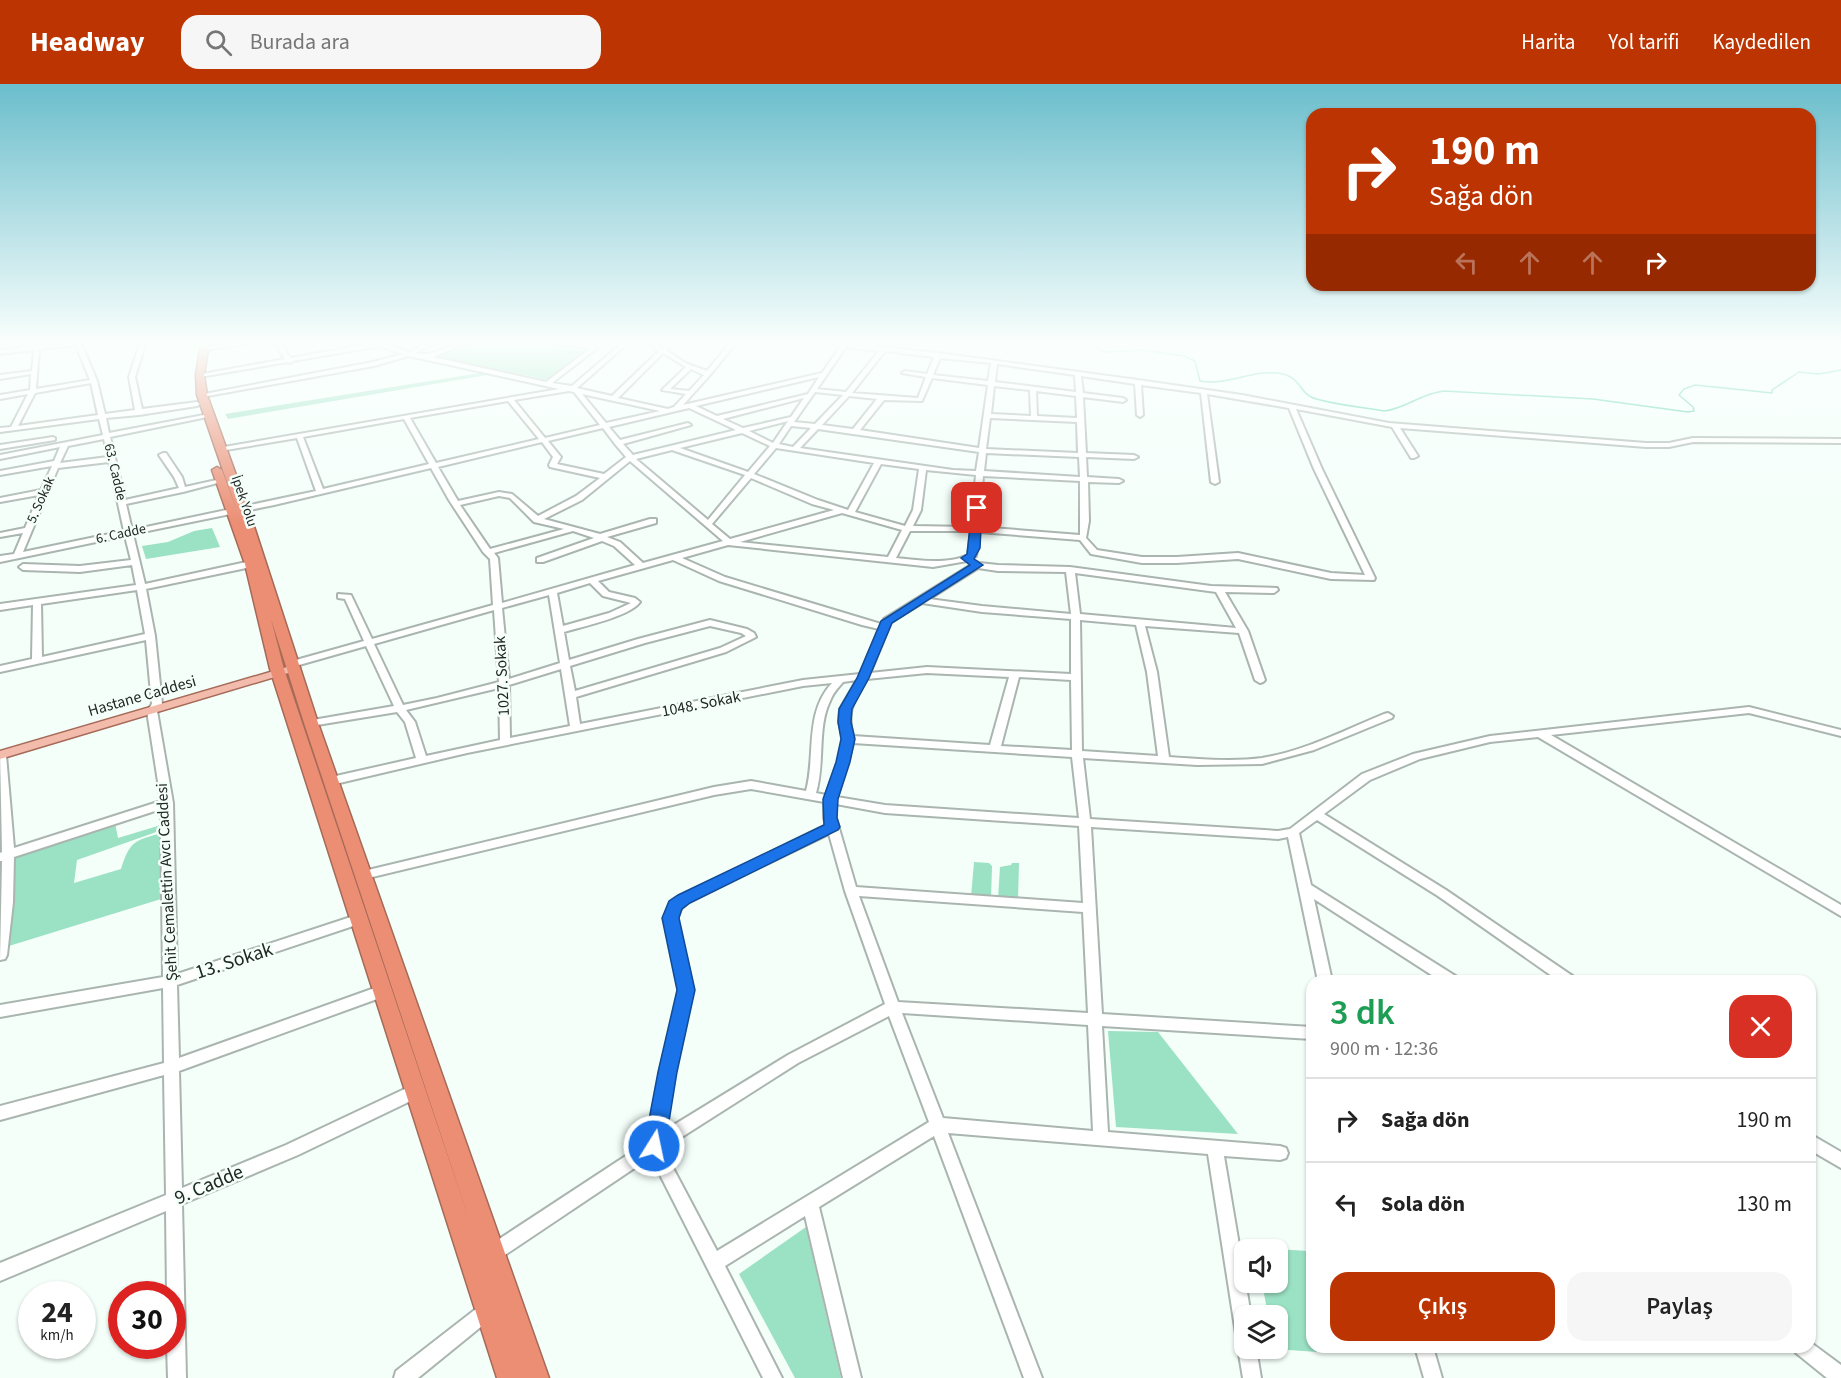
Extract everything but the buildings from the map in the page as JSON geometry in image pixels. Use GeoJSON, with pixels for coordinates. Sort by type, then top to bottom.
{"type":"FeatureCollection","features":[{"type":"Feature","properties":{"kind":"highway","name":"İpek Yolu"},"geometry":{"type":"LineString","coordinates":[[200,403],[221,482],[237,509],[250,564],[286,669]]}},
{"type":"Feature","properties":{"kind":"highway"},"geometry":{"type":"LineString","coordinates":[[204,417],[219,448],[360,919],[510,1378]]}},
{"type":"Feature","properties":{"kind":"highway"},"geometry":{"type":"LineString","coordinates":[[286,669],[311,723],[537,1378]]}},
{"type":"Feature","properties":{"kind":"main road","name":"Hastane Caddesi"},"geometry":{"type":"LineString","coordinates":[[0,753],[286,669]]}},
{"type":"Feature","properties":{"kind":"street"},"geometry":{"type":"LineString","coordinates":[[13,429],[27,403]]}},
{"type":"Feature","properties":{"kind":"street","name":"63. Cadde"},"geometry":{"type":"LineString","coordinates":[[100,403],[129,532]]}},
{"type":"Feature","properties":{"kind":"street"},"geometry":{"type":"LineString","coordinates":[[137,403],[139,413]]}},
{"type":"Feature","properties":{"kind":"street"},"geometry":{"type":"LineString","coordinates":[[0,430],[139,413],[180,403]]}},
{"type":"Feature","properties":{"kind":"street"},"geometry":{"type":"LineString","coordinates":[[219,448],[485,403]]}},
{"type":"Feature","properties":{"kind":"street"},"geometry":{"type":"LineString","coordinates":[[514,403],[557,457],[553,465],[606,477]]}},
{"type":"Feature","properties":{"kind":"street"},"geometry":{"type":"LineString","coordinates":[[586,403],[630,457],[730,543],[933,564],[972,562],[998,568],[1070,570],[1219,589],[1274,590]]}},
{"type":"Feature","properties":{"kind":"street"},"geometry":{"type":"LineString","coordinates":[[637,403],[673,410],[680,403]]}},
{"type":"Feature","properties":{"kind":"street","name":"6. Cadde"},"geometry":{"type":"LineString","coordinates":[[0,559],[320,492],[702,403]]}},
{"type":"Feature","properties":{"kind":"street"},"geometry":{"type":"LineString","coordinates":[[717,418],[770,403]]}},
{"type":"Feature","properties":{"kind":"street"},"geometry":{"type":"LineString","coordinates":[[708,524],[775,446],[804,403]]}},
{"type":"Feature","properties":{"kind":"street"},"geometry":{"type":"LineString","coordinates":[[796,448],[839,403]]}},
{"type":"Feature","properties":{"kind":"street"},"geometry":{"type":"LineString","coordinates":[[855,431],[878,403]]}},
{"type":"Feature","properties":{"kind":"street"},"geometry":{"type":"LineString","coordinates":[[972,562],[989,403]]}},
{"type":"Feature","properties":{"kind":"street"},"geometry":{"type":"LineString","coordinates":[[1033,403],[1034,418]]}},
{"type":"Feature","properties":{"kind":"street"},"geometry":{"type":"LineString","coordinates":[[1081,403],[1086,509],[1082,538]]}},
{"type":"Feature","properties":{"kind":"street"},"geometry":{"type":"LineString","coordinates":[[1139,403],[1140,415]]}},
{"type":"Feature","properties":{"kind":"street"},"geometry":{"type":"LineString","coordinates":[[1205,403],[1215,482]]}},
{"type":"Feature","properties":{"kind":"street"},"geometry":{"type":"LineString","coordinates":[[1275,403],[1395,426],[1646,445],[1669,445],[1693,440],[1841,441]]}},
{"type":"Feature","properties":{"kind":"street"},"geometry":{"type":"LineString","coordinates":[[691,406],[775,446],[980,475],[1119,481]]}},
{"type":"Feature","properties":{"kind":"street"},"geometry":{"type":"LineString","coordinates":[[673,448],[751,475],[840,511],[907,529],[976,530],[1082,538],[1094,552],[1142,560],[1238,556],[1331,576],[1371,578],[1318,469],[1291,406]]}},
{"type":"Feature","properties":{"kind":"street"},"geometry":{"type":"LineString","coordinates":[[987,416],[1080,420]]}},
{"type":"Feature","properties":{"kind":"street"},"geometry":{"type":"LineString","coordinates":[[0,447],[106,434],[204,417]]}},
{"type":"Feature","properties":{"kind":"street"},"geometry":{"type":"LineString","coordinates":[[406,417],[456,504],[486,550],[490,552],[573,529]]}},
{"type":"Feature","properties":{"kind":"street"},"geometry":{"type":"LineString","coordinates":[[537,520],[579,498],[630,457],[742,430],[792,421],[818,427],[983,451],[1134,457]]}},
{"type":"Feature","properties":{"kind":"street"},"geometry":{"type":"LineString","coordinates":[[617,442],[688,425]]}},
{"type":"Feature","properties":{"kind":"street"},"geometry":{"type":"LineString","coordinates":[[1395,426],[1414,456]]}},
{"type":"Feature","properties":{"kind":"street"},"geometry":{"type":"LineString","coordinates":[[106,434],[0,457],[0,473],[57,464],[112,459]]}},
{"type":"Feature","properties":{"kind":"street"},"geometry":{"type":"LineString","coordinates":[[299,435],[320,492]]}},
{"type":"Feature","properties":{"kind":"street","name":"5. Sokak"},"geometry":{"type":"LineString","coordinates":[[16,556],[65,444]]}},
{"type":"Feature","properties":{"kind":"street"},"geometry":{"type":"LineString","coordinates":[[163,455],[178,477],[183,490]]}},
{"type":"Feature","properties":{"kind":"street"},"geometry":{"type":"LineString","coordinates":[[850,513],[879,460]]}},
{"type":"Feature","properties":{"kind":"street"},"geometry":{"type":"LineString","coordinates":[[891,560],[917,510],[923,467]]}},
{"type":"Feature","properties":{"kind":"street"},"geometry":{"type":"LineString","coordinates":[[122,503],[221,482]]}},
{"type":"Feature","properties":{"kind":"street"},"geometry":{"type":"LineString","coordinates":[[0,500],[45,492]]}},
{"type":"Feature","properties":{"kind":"street"},"geometry":{"type":"LineString","coordinates":[[456,504],[506,494],[512,496],[537,520],[600,537],[617,544],[642,567]]}},
{"type":"Feature","properties":{"kind":"street"},"geometry":{"type":"LineString","coordinates":[[286,669],[840,511]]}},
{"type":"Feature","properties":{"kind":"street"},"geometry":{"type":"LineString","coordinates":[[540,560],[600,537],[652,521]]}},
{"type":"Feature","properties":{"kind":"street"},"geometry":{"type":"LineString","coordinates":[[0,535],[28,530]]}},
{"type":"Feature","properties":{"kind":"street","name":"Şehit Cemalettin Avcı Caddesi"},"geometry":{"type":"LineString","coordinates":[[129,532],[150,636],[154,708],[167,803],[172,981],[177,1378]]}},
{"type":"Feature","properties":{"kind":"street","name":"1027. Sokak"},"geometry":{"type":"LineString","coordinates":[[490,552],[494,558],[504,683],[505,743]]}},
{"type":"Feature","properties":{"kind":"street"},"geometry":{"type":"LineString","coordinates":[[675,558],[722,579],[884,627]]}},
{"type":"Feature","properties":{"kind":"street"},"geometry":{"type":"LineString","coordinates":[[23,567],[80,569],[135,562]]}},
{"type":"Feature","properties":{"kind":"street"},"geometry":{"type":"LineString","coordinates":[[972,562],[920,600],[895,614],[884,627],[863,678],[846,709],[844,722],[848,739],[843,762],[830,799],[830,818],[851,891],[892,1007],[1033,1378]]}},
{"type":"Feature","properties":{"kind":"street"},"geometry":{"type":"LineString","coordinates":[[0,607],[141,586],[250,564]]}},
{"type":"Feature","properties":{"kind":"street"},"geometry":{"type":"LineString","coordinates":[[1070,570],[1075,616],[1078,753],[1085,822],[1101,1137]]}},
{"type":"Feature","properties":{"kind":"street"},"geometry":{"type":"LineString","coordinates":[[560,630],[612,615],[635,604],[636,602],[632,600],[606,594],[593,581]]}},
{"type":"Feature","properties":{"kind":"street"},"geometry":{"type":"LineString","coordinates":[[1219,589],[1243,631],[1260,680]]}},
{"type":"Feature","properties":{"kind":"street"},"geometry":{"type":"LineString","coordinates":[[553,592],[576,729]]}},
{"type":"Feature","properties":{"kind":"street"},"geometry":{"type":"LineString","coordinates":[[341,596],[348,597],[400,709],[410,722],[422,761]]}},
{"type":"Feature","properties":{"kind":"street"},"geometry":{"type":"LineString","coordinates":[[920,600],[982,609],[1243,631]]}},
{"type":"Feature","properties":{"kind":"street"},"geometry":{"type":"LineString","coordinates":[[37,661],[38,602]]}},
{"type":"Feature","properties":{"kind":"street"},"geometry":{"type":"LineString","coordinates":[[311,723],[348,714],[400,709],[504,683],[710,623],[744,631],[751,637],[702,656],[571,695]]}},
{"type":"Feature","properties":{"kind":"street"},"geometry":{"type":"LineString","coordinates":[[1140,623],[1152,672],[1164,758]]}},
{"type":"Feature","properties":{"kind":"street"},"geometry":{"type":"LineString","coordinates":[[0,669],[150,636]]}},
{"type":"Feature","properties":{"kind":"street","name":"1048. Sokak"},"geometry":{"type":"LineString","coordinates":[[331,781],[505,743],[803,683],[927,670],[1076,677]]}},
{"type":"Feature","properties":{"kind":"street"},"geometry":{"type":"LineString","coordinates":[[995,748],[1015,674]]}},
{"type":"Feature","properties":{"kind":"street"},"geometry":{"type":"LineString","coordinates":[[810,796],[816,771],[818,727],[822,704],[839,681]]}},
{"type":"Feature","properties":{"kind":"street"},"geometry":{"type":"LineString","coordinates":[[364,875],[714,791],[751,785],[885,809],[1278,835],[1293,832],[1366,777],[1417,756],[1490,738],[1749,710],[1841,733]]}},
{"type":"Feature","properties":{"kind":"street"},"geometry":{"type":"LineString","coordinates":[[848,739],[1164,758],[1197,762],[1263,761],[1301,751],[1388,716]]}},
{"type":"Feature","properties":{"kind":"street"},"geometry":{"type":"LineString","coordinates":[[1541,734],[1841,911]]}},
{"type":"Feature","properties":{"kind":"street"},"geometry":{"type":"LineString","coordinates":[[0,753],[4,855],[0,955]]}},
{"type":"Feature","properties":{"kind":"street"},"geometry":{"type":"LineString","coordinates":[[4,855],[167,803]]}},
{"type":"Feature","properties":{"kind":"street"},"geometry":{"type":"LineString","coordinates":[[1317,815],[1442,893],[1560,975]]}},
{"type":"Feature","properties":{"kind":"street"},"geometry":{"type":"LineString","coordinates":[[773,1378],[654,1146],[667,1072],[686,990],[671,918],[675,906],[684,899],[832,827]]}},
{"type":"Feature","properties":{"kind":"street"},"geometry":{"type":"LineString","coordinates":[[1293,832],[1324,975]]}},
{"type":"Feature","properties":{"kind":"street"},"geometry":{"type":"LineString","coordinates":[[1304,887],[1443,975]]}},
{"type":"Feature","properties":{"kind":"street"},"geometry":{"type":"LineString","coordinates":[[851,891],[1090,908]]}},
{"type":"Feature","properties":{"kind":"street","name":"13. Sokak"},"geometry":{"type":"LineString","coordinates":[[0,1011],[172,981],[360,919]]}},
{"type":"Feature","properties":{"kind":"street"},"geometry":{"type":"LineString","coordinates":[[0,1113],[172,1067],[383,991]]}},
{"type":"Feature","properties":{"kind":"street"},"geometry":{"type":"LineString","coordinates":[[493,1253],[654,1146],[793,1059],[892,1007],[1306,1033]]}},
{"type":"Feature","properties":{"kind":"street","name":"9. Cadde"},"geometry":{"type":"LineString","coordinates":[[0,1272],[292,1150],[416,1091]]}},
{"type":"Feature","properties":{"kind":"street"},"geometry":{"type":"LineString","coordinates":[[714,1263],[938,1125],[1101,1137],[1280,1154]]}},
{"type":"Feature","properties":{"kind":"street"},"geometry":{"type":"LineString","coordinates":[[1816,1145],[1841,1161]]}},
{"type":"Feature","properties":{"kind":"street"},"geometry":{"type":"LineString","coordinates":[[1215,1148],[1240,1305]]}},
{"type":"Feature","properties":{"kind":"street"},"geometry":{"type":"LineString","coordinates":[[810,1203],[852,1378]]}},
{"type":"Feature","properties":{"kind":"street"},"geometry":{"type":"LineString","coordinates":[[403,1378],[488,1310]]}},
{"type":"Feature","properties":{"kind":"street"},"geometry":{"type":"LineString","coordinates":[[1426,1353],[1433,1378]]}},
{"type":"Feature","properties":{"kind":"street"},"geometry":{"type":"LineString","coordinates":[[1810,1353],[1841,1377]]}},
{"type":"Feature","properties":{"kind":"street"},"geometry":{"type":"LineString","coordinates":[[1249,1359],[1252,1378]]}},
{"type":"Feature","properties":{"kind":"green space"},"geometry":{"type":"Polygon","coordinates":[[[291,403],[320,403],[228,419],[225,414],[291,403]]]}},
{"type":"Feature","properties":{"kind":"green space"},"geometry":{"type":"Polygon","coordinates":[[[212,528],[220,547],[146,559],[142,546],[168,542],[194,531],[212,528]]]}},
{"type":"Feature","properties":{"kind":"green space"},"geometry":{"type":"Polygon","coordinates":[[[115,823],[118,838],[161,825],[162,830],[77,860],[74,883],[121,869],[130,847],[145,838],[161,833],[161,899],[9,946],[15,856],[115,823]]]}},
{"type":"Feature","properties":{"kind":"green space"},"geometry":{"type":"Polygon","coordinates":[[[974,862],[989,863],[992,866],[991,898],[971,897],[974,862]]]}},
{"type":"Feature","properties":{"kind":"green space"},"geometry":{"type":"Polygon","coordinates":[[[1019,863],[1018,901],[998,899],[1000,867],[1019,863]]]}},
{"type":"Feature","properties":{"kind":"green space"},"geometry":{"type":"Polygon","coordinates":[[[1108,1031],[1158,1032],[1238,1134],[1116,1127],[1108,1031]]]}},
{"type":"Feature","properties":{"kind":"green space"},"geometry":{"type":"Polygon","coordinates":[[[806,1227],[841,1378],[795,1378],[739,1274],[806,1227]]]}},
{"type":"Feature","properties":{"kind":"green space"},"geometry":{"type":"Polygon","coordinates":[[[1288,1250],[1306,1251],[1306,1351],[1288,1350],[1288,1305],[1266,1305],[1264,1293],[1288,1293],[1288,1250]]]}},
{"type":"Feature","properties":{"kind":"waterway"},"geometry":{"type":"LineString","coordinates":[[1337,403],[1384,411],[1407,403]]}},
{"type":"Feature","properties":{"kind":"waterway"},"geometry":{"type":"LineString","coordinates":[[1625,403],[1694,411],[1689,403]]}},
{"type":"Feature","properties":{"kind":"route"},"geometry":{"type":"LineString","coordinates":[[654,1146],[667,1072],[686,990],[671,918],[675,906],[684,899],[832,827],[830,799],[843,762],[848,739],[844,722],[846,709],[863,678],[887,621],[977,565],[966,558],[972,556],[974,548],[977,508]]}}]}
